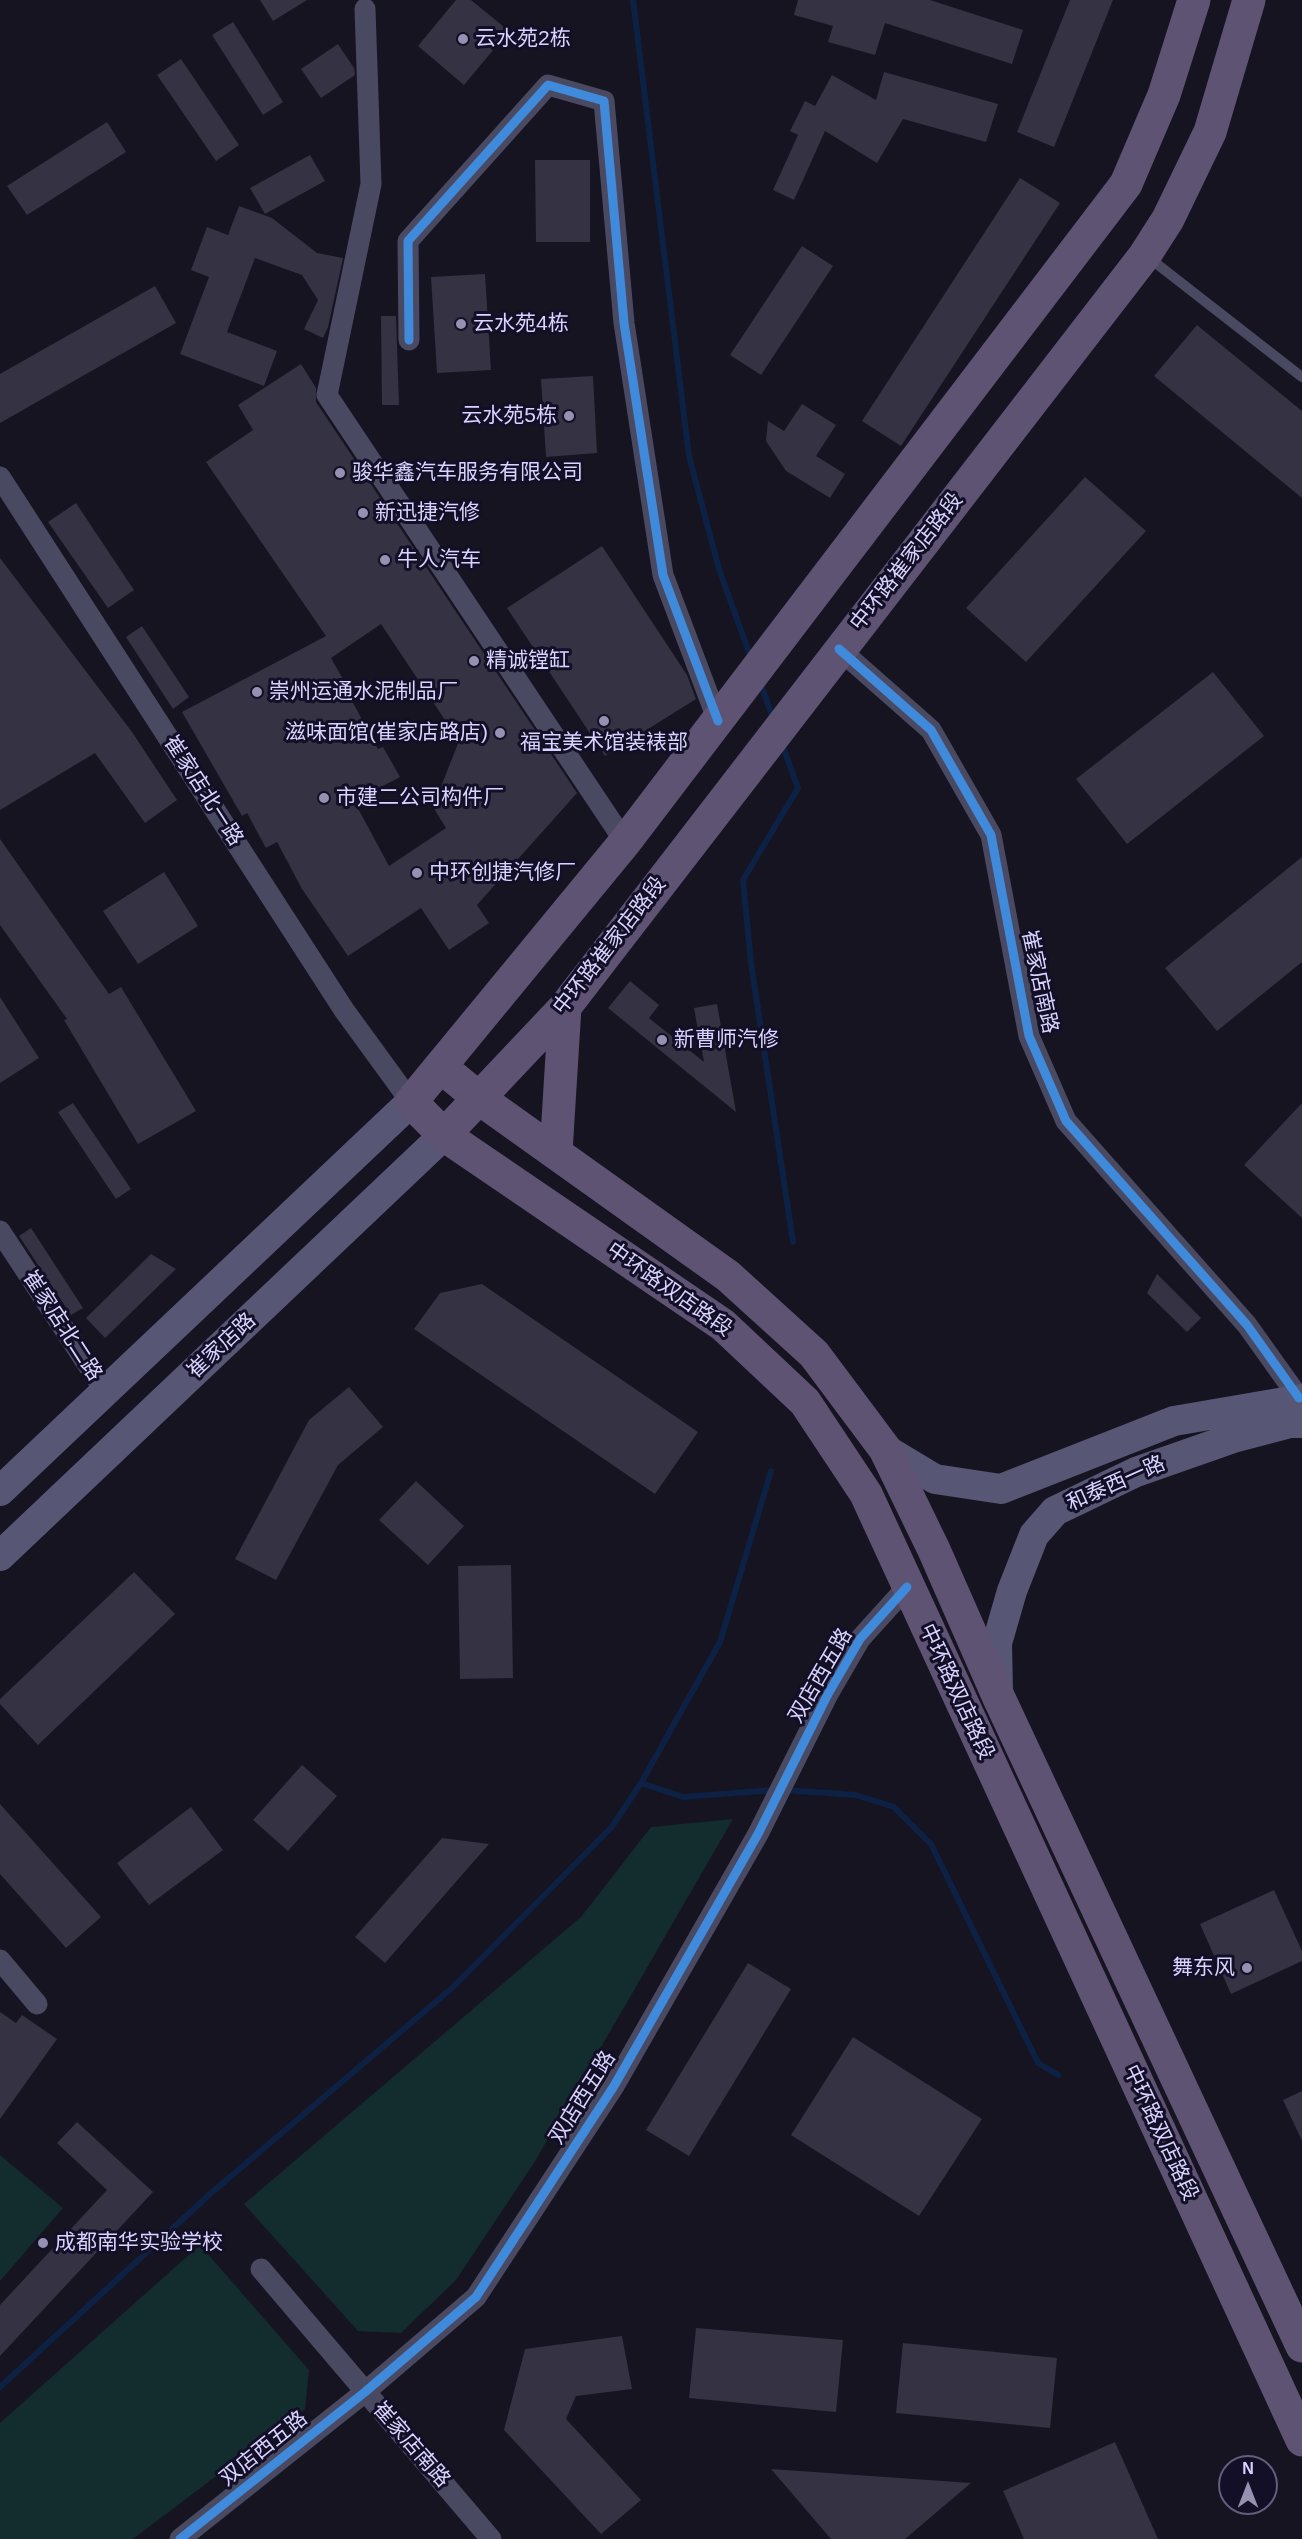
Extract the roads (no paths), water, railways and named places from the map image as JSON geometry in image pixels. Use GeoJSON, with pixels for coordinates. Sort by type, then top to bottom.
{"type":"FeatureCollection","features":[{"type":"Feature","properties":{"kind":"main road"},"geometry":{"type":"LineString","coordinates":[[0,1491],[411,1102],[625,842],[1126,184],[1164,95],[1194,0]]}},
{"type":"Feature","properties":{"kind":"main road","name":"中环路崔家店路段"},"geometry":{"type":"LineString","coordinates":[[444,1135],[565,1007],[1145,255],[1168,219],[1210,132],[1249,0]]}},
{"type":"Feature","properties":{"kind":"main road"},"geometry":{"type":"LineString","coordinates":[[556,1152],[565,1007]]}},
{"type":"Feature","properties":{"kind":"main road","name":"中环路双店路段"},"geometry":{"type":"LineString","coordinates":[[441,1067],[480,1099],[728,1276],[814,1354],[885,1449],[934,1550],[999,1698],[1302,2346]]}},
{"type":"Feature","properties":{"kind":"main road","name":"中环路双店路段"},"geometry":{"type":"LineString","coordinates":[[411,1102],[444,1135],[723,1325],[805,1402],[866,1494],[1302,2440]]}},
{"type":"Feature","properties":{"kind":"main road","name":"崔家店路"},"geometry":{"type":"LineString","coordinates":[[0,1556],[444,1135]]}},
{"type":"Feature","properties":{"kind":"main road","name":"和泰西一路"},"geometry":{"type":"LineString","coordinates":[[885,1449],[935,1479],[1001,1489],[1174,1421],[1301,1407]]}},
{"type":"Feature","properties":{"kind":"main road","name":"和泰西一路"},"geometry":{"type":"LineString","coordinates":[[999,1698],[997,1643],[1012,1591],[1034,1535],[1055,1511],[1136,1472],[1233,1438],[1290,1423],[1301,1407]]}},
{"type":"Feature","properties":{"kind":"street"},"geometry":{"type":"LineString","coordinates":[[365,9],[371,184],[327,395],[625,842]]}},
{"type":"Feature","properties":{"kind":"street"},"geometry":{"type":"LineString","coordinates":[[409,340],[408,241],[548,85],[604,101],[624,323],[663,575],[723,715]]}},
{"type":"Feature","properties":{"kind":"street","name":"崔家店北一路"},"geometry":{"type":"LineString","coordinates":[[0,477],[344,1010],[411,1102]]}},
{"type":"Feature","properties":{"kind":"street","name":"崔家店南路"},"geometry":{"type":"LineString","coordinates":[[839,649],[931,730],[991,834],[1029,1036],[1066,1121],[1247,1325],[1301,1407]]}},
{"type":"Feature","properties":{"kind":"street","name":"崔家店北二路"},"geometry":{"type":"LineString","coordinates":[[0,1231],[105,1391]]}},
{"type":"Feature","properties":{"kind":"street","name":"双店西五路"},"geometry":{"type":"LineString","coordinates":[[180,2539],[365,2392],[476,2297],[614,2086],[758,1834],[860,1639],[907,1587]]}},
{"type":"Feature","properties":{"kind":"street"},"geometry":{"type":"LineString","coordinates":[[0,1960],[37,2004]]}},
{"type":"Feature","properties":{"kind":"street","name":"崔家店南路"},"geometry":{"type":"LineString","coordinates":[[261,2269],[491,2539]]}},
{"type":"Feature","properties":{"kind":"lane"},"geometry":{"type":"LineString","coordinates":[[1145,255],[1302,377]]}},
{"type":"Feature","properties":{"kind":"waterway"},"geometry":{"type":"LineString","coordinates":[[633,0],[689,456],[719,569],[751,658]]}},
{"type":"Feature","properties":{"kind":"waterway"},"geometry":{"type":"LineString","coordinates":[[760,682],[774,721]]}},
{"type":"Feature","properties":{"kind":"waterway"},"geometry":{"type":"LineString","coordinates":[[782,744],[798,788],[743,880],[751,963],[793,1242]]}},
{"type":"Feature","properties":{"kind":"waterway"},"geometry":{"type":"LineString","coordinates":[[0,2387],[210,2194],[452,1988],[611,1828],[641,1783],[720,1642],[771,1471]]}},
{"type":"Feature","properties":{"kind":"waterway"},"geometry":{"type":"LineString","coordinates":[[641,1783],[683,1797],[774,1790]]}},
{"type":"Feature","properties":{"kind":"waterway"},"geometry":{"type":"LineString","coordinates":[[784,1790],[856,1795],[894,1807],[931,1844],[1038,2063],[1058,2075]]}},
{"type":"Feature","properties":{"kind":"place","name":"云水苑2栋"},"geometry":{"type":"Point","coordinates":[463,39]}},
{"type":"Feature","properties":{"kind":"place","name":"云水苑4栋"},"geometry":{"type":"Point","coordinates":[461,324]}},
{"type":"Feature","properties":{"kind":"place","name":"云水苑5栋"},"geometry":{"type":"Point","coordinates":[569,416]}},
{"type":"Feature","properties":{"kind":"place","name":"骏华鑫汽车服务有限公司"},"geometry":{"type":"Point","coordinates":[340,473]}},
{"type":"Feature","properties":{"kind":"place","name":"新迅捷汽修"},"geometry":{"type":"Point","coordinates":[363,513]}},
{"type":"Feature","properties":{"kind":"place","name":"牛人汽车"},"geometry":{"type":"Point","coordinates":[385,560]}},
{"type":"Feature","properties":{"kind":"place","name":"精诚镗缸"},"geometry":{"type":"Point","coordinates":[474,661]}},
{"type":"Feature","properties":{"kind":"place","name":"崇州运通水泥制品厂"},"geometry":{"type":"Point","coordinates":[257,692]}},
{"type":"Feature","properties":{"kind":"place","name":"福宝美术馆装裱部"},"geometry":{"type":"Point","coordinates":[604,721]}},
{"type":"Feature","properties":{"kind":"place","name":"滋味面馆(崔家店路店)"},"geometry":{"type":"Point","coordinates":[500,733]}},
{"type":"Feature","properties":{"kind":"place","name":"市建二公司构件厂"},"geometry":{"type":"Point","coordinates":[324,798]}},
{"type":"Feature","properties":{"kind":"place","name":"中环创捷汽修厂"},"geometry":{"type":"Point","coordinates":[417,873]}},
{"type":"Feature","properties":{"kind":"place","name":"新曹师汽修"},"geometry":{"type":"Point","coordinates":[662,1040]}},
{"type":"Feature","properties":{"kind":"place","name":"舞东风"},"geometry":{"type":"Point","coordinates":[1247,1968]}},
{"type":"Feature","properties":{"kind":"place","name":"成都南华实验学校"},"geometry":{"type":"Point","coordinates":[43,2243]}}]}
